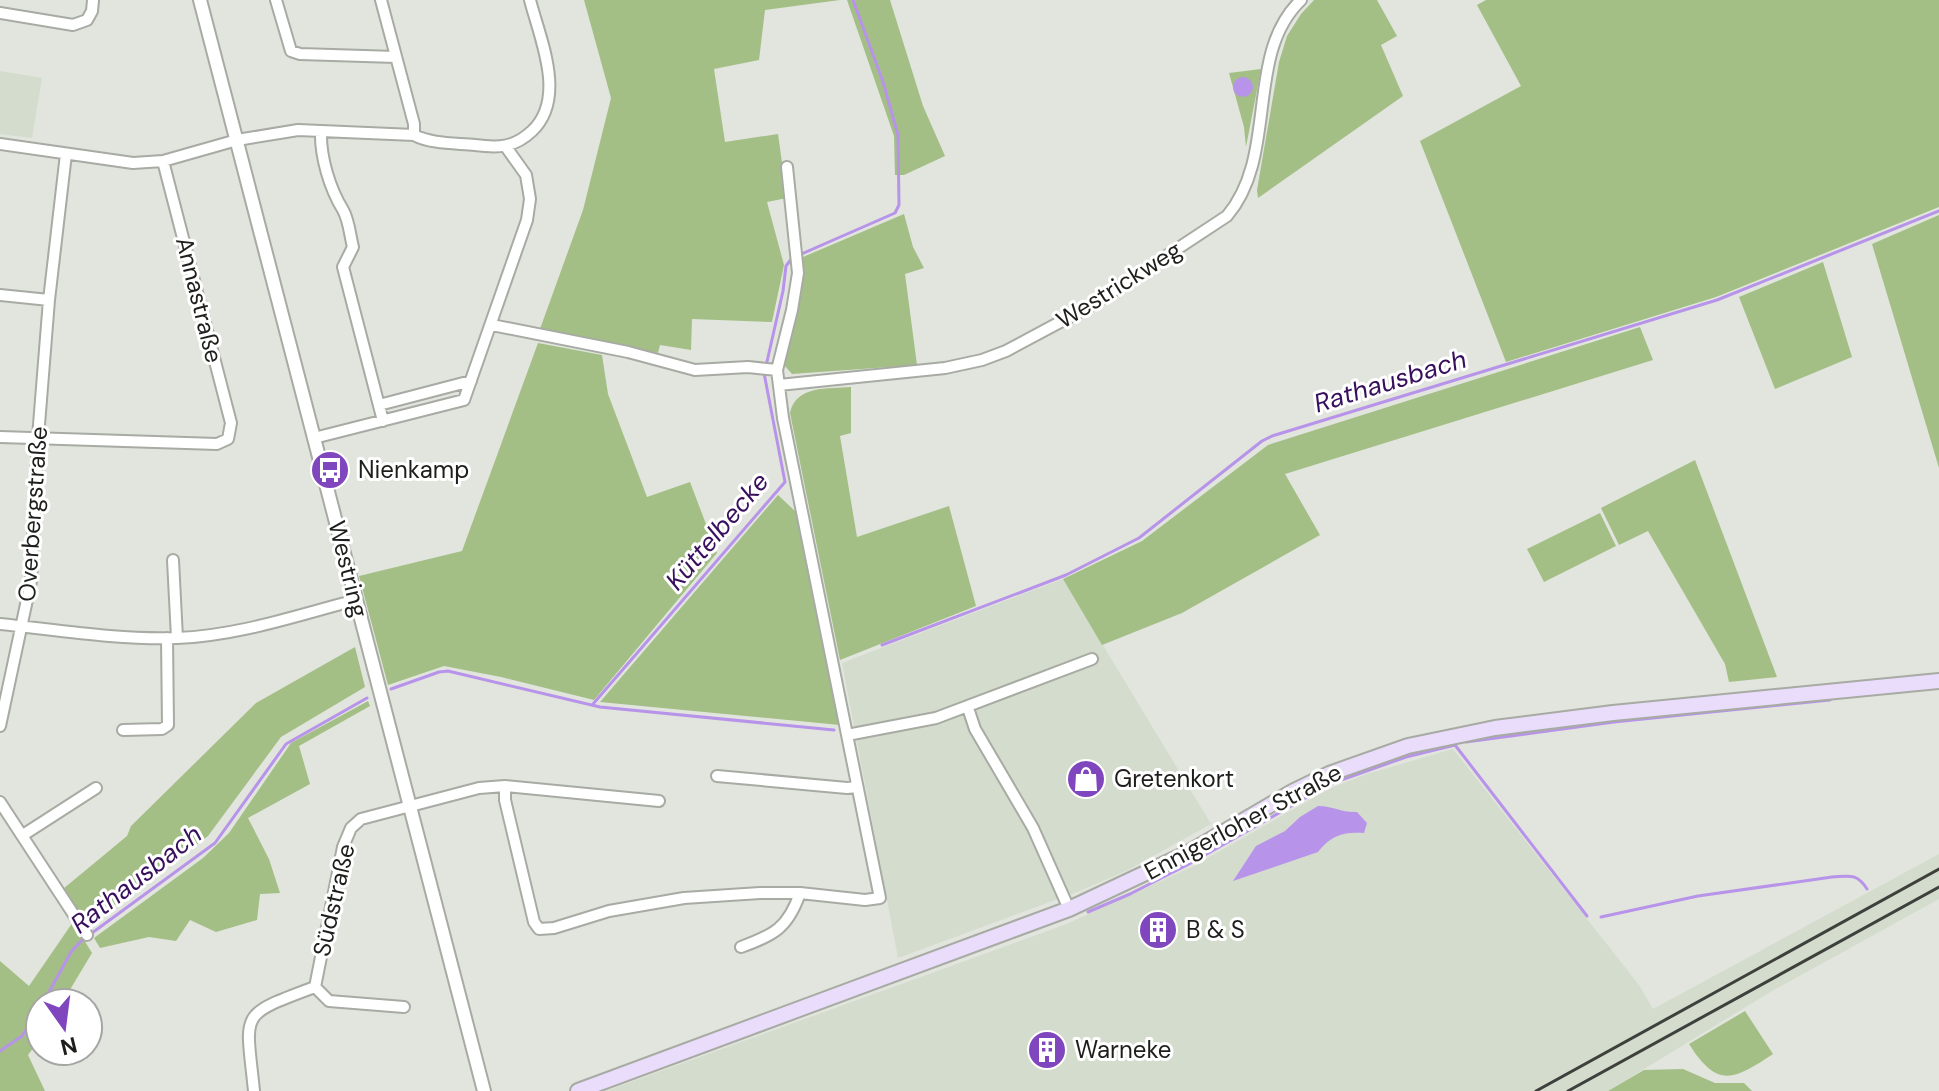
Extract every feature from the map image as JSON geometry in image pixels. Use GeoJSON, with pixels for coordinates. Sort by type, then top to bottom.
{"type":"FeatureCollection","features":[{"type":"Feature","properties":{"kind":"main road","name":"Ennigerloher Straße"},"geometry":{"type":"LineString","coordinates":[[578,1091],[1069,909],[1188,853],[1329,774],[1408,746],[1495,728],[1583,717],[1939,681]]}},
{"type":"Feature","properties":{"kind":"street"},"geometry":{"type":"LineString","coordinates":[[0,13],[80,24],[87,20],[92,11],[93,0]]}},
{"type":"Feature","properties":{"kind":"street","name":"Westring"},"geometry":{"type":"LineString","coordinates":[[200,0],[484,1091]]}},
{"type":"Feature","properties":{"kind":"street"},"geometry":{"type":"LineString","coordinates":[[276,0],[291,51],[300,54],[396,57]]}},
{"type":"Feature","properties":{"kind":"street"},"geometry":{"type":"LineString","coordinates":[[381,0],[414,124],[414,135]]}},
{"type":"Feature","properties":{"kind":"street"},"geometry":{"type":"LineString","coordinates":[[0,144],[133,163],[163,161],[237,140],[298,130],[414,135],[431,141],[506,147],[536,128],[549,97],[549,72],[530,0]]}},
{"type":"Feature","properties":{"kind":"street","name":"Westrickweg"},"geometry":{"type":"LineString","coordinates":[[779,385],[945,368],[994,356],[1092,305],[1227,216],[1249,183],[1270,62],[1280,30],[1301,0]]}},
{"type":"Feature","properties":{"kind":"street"},"geometry":{"type":"LineString","coordinates":[[321,131],[321,144],[336,203],[344,211],[353,247],[343,267],[383,421]]}},
{"type":"Feature","properties":{"kind":"street"},"geometry":{"type":"LineString","coordinates":[[314,438],[464,400],[527,220],[530,199],[526,175],[506,147]]}},
{"type":"Feature","properties":{"kind":"street","name":"Overbergstraße"},"geometry":{"type":"LineString","coordinates":[[0,726],[31,581],[49,300],[66,154]]}},
{"type":"Feature","properties":{"kind":"street","name":"Annastraße"},"geometry":{"type":"LineString","coordinates":[[38,437],[217,444],[228,439],[231,423],[163,161]]}},
{"type":"Feature","properties":{"kind":"street"},"geometry":{"type":"LineString","coordinates":[[505,786],[505,800],[534,922],[539,929],[554,928],[609,911],[655,902],[720,895],[800,893],[865,900],[880,898],[783,418],[777,370],[798,273],[787,167]]}},
{"type":"Feature","properties":{"kind":"street"},"geometry":{"type":"LineString","coordinates":[[0,295],[49,300]]}},
{"type":"Feature","properties":{"kind":"street"},"geometry":{"type":"LineString","coordinates":[[492,325],[628,352],[695,370],[748,367],[777,370]]}},
{"type":"Feature","properties":{"kind":"street"},"geometry":{"type":"LineString","coordinates":[[379,405],[471,381]]}},
{"type":"Feature","properties":{"kind":"street"},"geometry":{"type":"LineString","coordinates":[[0,437],[38,437]]}},
{"type":"Feature","properties":{"kind":"street"},"geometry":{"type":"LineString","coordinates":[[123,730],[162,729],[168,725],[173,560]]}},
{"type":"Feature","properties":{"kind":"street"},"geometry":{"type":"LineString","coordinates":[[0,624],[127,637],[172,638],[244,629],[356,600]]}},
{"type":"Feature","properties":{"kind":"street"},"geometry":{"type":"LineString","coordinates":[[847,735],[936,718],[1092,659]]}},
{"type":"Feature","properties":{"kind":"street"},"geometry":{"type":"LineString","coordinates":[[968,708],[975,729],[1033,828],[1069,909]]}},
{"type":"Feature","properties":{"kind":"street"},"geometry":{"type":"LineString","coordinates":[[717,776],[857,787]]}},
{"type":"Feature","properties":{"kind":"street"},"geometry":{"type":"LineString","coordinates":[[410,807],[479,788],[505,786],[659,801]]}},
{"type":"Feature","properties":{"kind":"street"},"geometry":{"type":"LineString","coordinates":[[23,835],[96,788]]}},
{"type":"Feature","properties":{"kind":"street"},"geometry":{"type":"LineString","coordinates":[[0,802],[87,935]]}},
{"type":"Feature","properties":{"kind":"street","name":"Südstraße"},"geometry":{"type":"LineString","coordinates":[[315,987],[343,847],[351,828],[361,819],[410,807]]}},
{"type":"Feature","properties":{"kind":"street"},"geometry":{"type":"LineString","coordinates":[[741,947],[764,939],[781,928],[793,913],[800,893]]}},
{"type":"Feature","properties":{"kind":"street","name":"Südstraße"},"geometry":{"type":"LineString","coordinates":[[315,987],[329,1001],[404,1007]]}},
{"type":"Feature","properties":{"kind":"street","name":"Südstraße"},"geometry":{"type":"LineString","coordinates":[[254,1091],[248,1033],[250,1021],[264,1006],[315,987]]}},
{"type":"Feature","properties":{"kind":"shaded area"},"geometry":{"type":"Polygon","coordinates":[[[0,71],[42,78],[32,138],[0,134],[0,71]]]}},
{"type":"Feature","properties":{"kind":"shaded area"},"geometry":{"type":"Polygon","coordinates":[[[1243,77],[1250,80],[1253,87],[1250,94],[1243,97],[1236,94],[1233,87],[1236,80],[1243,77]]]}},
{"type":"Feature","properties":{"kind":"shaded area"},"geometry":{"type":"Polygon","coordinates":[[[1063,579],[1211,824],[1126,871],[1077,892],[898,958],[842,663],[1063,579]]]}},
{"type":"Feature","properties":{"kind":"shaded area"},"geometry":{"type":"Polygon","coordinates":[[[1453,749],[1639,985],[1653,1009],[1939,854],[1939,899],[1772,991],[1608,1091],[606,1091],[1064,925],[1192,867],[1329,789],[1367,774],[1453,749]]]}},
{"type":"Feature","properties":{"kind":"shaded area"},"geometry":{"type":"Polygon","coordinates":[[[1318,806],[1357,812],[1367,823],[1364,833],[1338,836],[1318,852],[1233,881],[1256,846],[1285,831],[1318,806]]]}},
{"type":"Feature","properties":{"kind":"green space"},"geometry":{"type":"Polygon","coordinates":[[[584,0],[840,0],[765,10],[759,60],[714,69],[725,142],[778,134],[787,198],[767,202],[784,265],[772,322],[692,319],[691,350],[660,345],[658,353],[540,329],[583,210],[611,98],[584,0]]]}},
{"type":"Feature","properties":{"kind":"green space"},"geometry":{"type":"Polygon","coordinates":[[[847,0],[890,0],[923,106],[945,156],[904,175],[895,175],[894,136],[847,0]]]}},
{"type":"Feature","properties":{"kind":"green space"},"geometry":{"type":"Polygon","coordinates":[[[1314,0],[1377,0],[1397,36],[1381,45],[1403,96],[1258,198],[1279,62],[1287,36],[1314,0]]]}},
{"type":"Feature","properties":{"kind":"green space"},"geometry":{"type":"Polygon","coordinates":[[[1486,0],[1939,0],[1939,207],[1716,297],[1506,362],[1420,141],[1521,86],[1477,5],[1486,0]]]}},
{"type":"Feature","properties":{"kind":"green space"},"geometry":{"type":"Polygon","coordinates":[[[1261,69],[1246,147],[1244,127],[1229,73],[1261,69]]]}},
{"type":"Feature","properties":{"kind":"green space"},"geometry":{"type":"Polygon","coordinates":[[[904,214],[913,247],[924,268],[905,274],[917,365],[792,374],[784,365],[802,288],[803,257],[904,214]]]}},
{"type":"Feature","properties":{"kind":"green space"},"geometry":{"type":"Polygon","coordinates":[[[1939,215],[1939,468],[1872,244],[1939,215]]]}},
{"type":"Feature","properties":{"kind":"green space"},"geometry":{"type":"Polygon","coordinates":[[[1823,262],[1852,357],[1775,389],[1739,297],[1823,262]]]}},
{"type":"Feature","properties":{"kind":"green space"},"geometry":{"type":"Polygon","coordinates":[[[1640,327],[1653,360],[1285,474],[1320,535],[1182,613],[1102,645],[1063,579],[1142,541],[1268,445],[1640,327]]]}},
{"type":"Feature","properties":{"kind":"green space"},"geometry":{"type":"Polygon","coordinates":[[[538,343],[602,355],[608,394],[647,497],[690,482],[717,553],[594,700],[444,666],[388,685],[359,576],[462,551],[538,343]]]}},
{"type":"Feature","properties":{"kind":"green space"},"geometry":{"type":"Polygon","coordinates":[[[851,387],[851,433],[840,436],[857,537],[949,506],[976,606],[840,660],[790,413],[793,404],[806,393],[851,387]]]}},
{"type":"Feature","properties":{"kind":"green space"},"geometry":{"type":"Polygon","coordinates":[[[1695,460],[1777,677],[1729,682],[1725,664],[1648,531],[1619,545],[1601,508],[1695,460]]]}},
{"type":"Feature","properties":{"kind":"green space"},"geometry":{"type":"Polygon","coordinates":[[[778,495],[795,511],[798,521],[840,725],[600,702],[778,495]]]}},
{"type":"Feature","properties":{"kind":"green space"},"geometry":{"type":"Polygon","coordinates":[[[1600,513],[1616,546],[1544,582],[1527,549],[1600,513]]]}},
{"type":"Feature","properties":{"kind":"green space"},"geometry":{"type":"Polygon","coordinates":[[[355,647],[365,687],[281,737],[208,836],[86,927],[63,889],[127,836],[131,826],[256,703],[355,647]]]}},
{"type":"Feature","properties":{"kind":"green space"},"geometry":{"type":"Polygon","coordinates":[[[368,701],[370,706],[299,746],[310,784],[248,818],[269,859],[280,893],[260,894],[257,920],[216,932],[190,920],[176,941],[149,937],[100,948],[94,938],[203,858],[229,833],[291,743],[368,701]]]}},
{"type":"Feature","properties":{"kind":"green space"},"geometry":{"type":"Polygon","coordinates":[[[73,922],[92,953],[72,987],[24,987],[24,1067],[34,1067],[45,1091],[0,1091],[0,961],[29,986],[73,922]]]}},
{"type":"Feature","properties":{"kind":"green space"},"geometry":{"type":"Polygon","coordinates":[[[1745,1011],[1773,1054],[1737,1074],[1718,1074],[1699,1059],[1689,1044],[1745,1011]]]}},
{"type":"Feature","properties":{"kind":"green space"},"geometry":{"type":"Polygon","coordinates":[[[1683,1069],[1715,1083],[1744,1083],[1752,1091],[1608,1091],[1644,1070],[1683,1069]]]}},
{"type":"Feature","properties":{"kind":"waterway","name":"Küttelbecke"},"geometry":{"type":"LineString","coordinates":[[799,255],[895,213],[899,205],[898,135],[883,82],[853,0]]}},
{"type":"Feature","properties":{"kind":"waterway","name":"Rathausbach"},"geometry":{"type":"LineString","coordinates":[[882,645],[1066,575],[1139,538],[1272,436],[1717,300],[1939,211]]}},
{"type":"Feature","properties":{"kind":"waterway","name":"Küttelbecke"},"geometry":{"type":"LineString","coordinates":[[766,366],[786,266],[792,258]]}},
{"type":"Feature","properties":{"kind":"waterway","name":"Küttelbecke"},"geometry":{"type":"LineString","coordinates":[[593,704],[785,482],[764,373]]}},
{"type":"Feature","properties":{"kind":"waterway","name":"Rathausbach"},"geometry":{"type":"LineString","coordinates":[[391,689],[448,671],[600,707],[834,730]]}},
{"type":"Feature","properties":{"kind":"waterway","name":"Rathausbach"},"geometry":{"type":"LineString","coordinates":[[52,987],[71,952],[81,941],[215,843],[286,744],[367,698]]}},
{"type":"Feature","properties":{"kind":"waterway"},"geometry":{"type":"LineString","coordinates":[[1466,742],[1614,722],[1830,700]]}},
{"type":"Feature","properties":{"kind":"waterway"},"geometry":{"type":"LineString","coordinates":[[1088,912],[1189,864],[1330,784],[1406,757],[1455,745],[1587,916]]}},
{"type":"Feature","properties":{"kind":"waterway"},"geometry":{"type":"LineString","coordinates":[[1601,917],[1698,896],[1832,877],[1856,878],[1867,889]]}},
{"type":"Feature","properties":{"kind":"waterway","name":"Rathausbach"},"geometry":{"type":"LineString","coordinates":[[0,1051],[24,1033]]}},
{"type":"Feature","properties":{"kind":"railway"},"geometry":{"type":"LineString","coordinates":[[1536,1091],[1939,869]]}},
{"type":"Feature","properties":{"kind":"railway"},"geometry":{"type":"LineString","coordinates":[[1568,1091],[1939,887]]}},
{"type":"Feature","properties":{"kind":"place","name":"Nienkamp"},"geometry":{"type":"Point","coordinates":[330,470]}},
{"type":"Feature","properties":{"kind":"place","name":"Gretenkort"},"geometry":{"type":"Point","coordinates":[1086,779]}},
{"type":"Feature","properties":{"kind":"place","name":"B & S"},"geometry":{"type":"Point","coordinates":[1158,930]}},
{"type":"Feature","properties":{"kind":"place","name":"Warneke"},"geometry":{"type":"Point","coordinates":[1047,1050]}}]}
